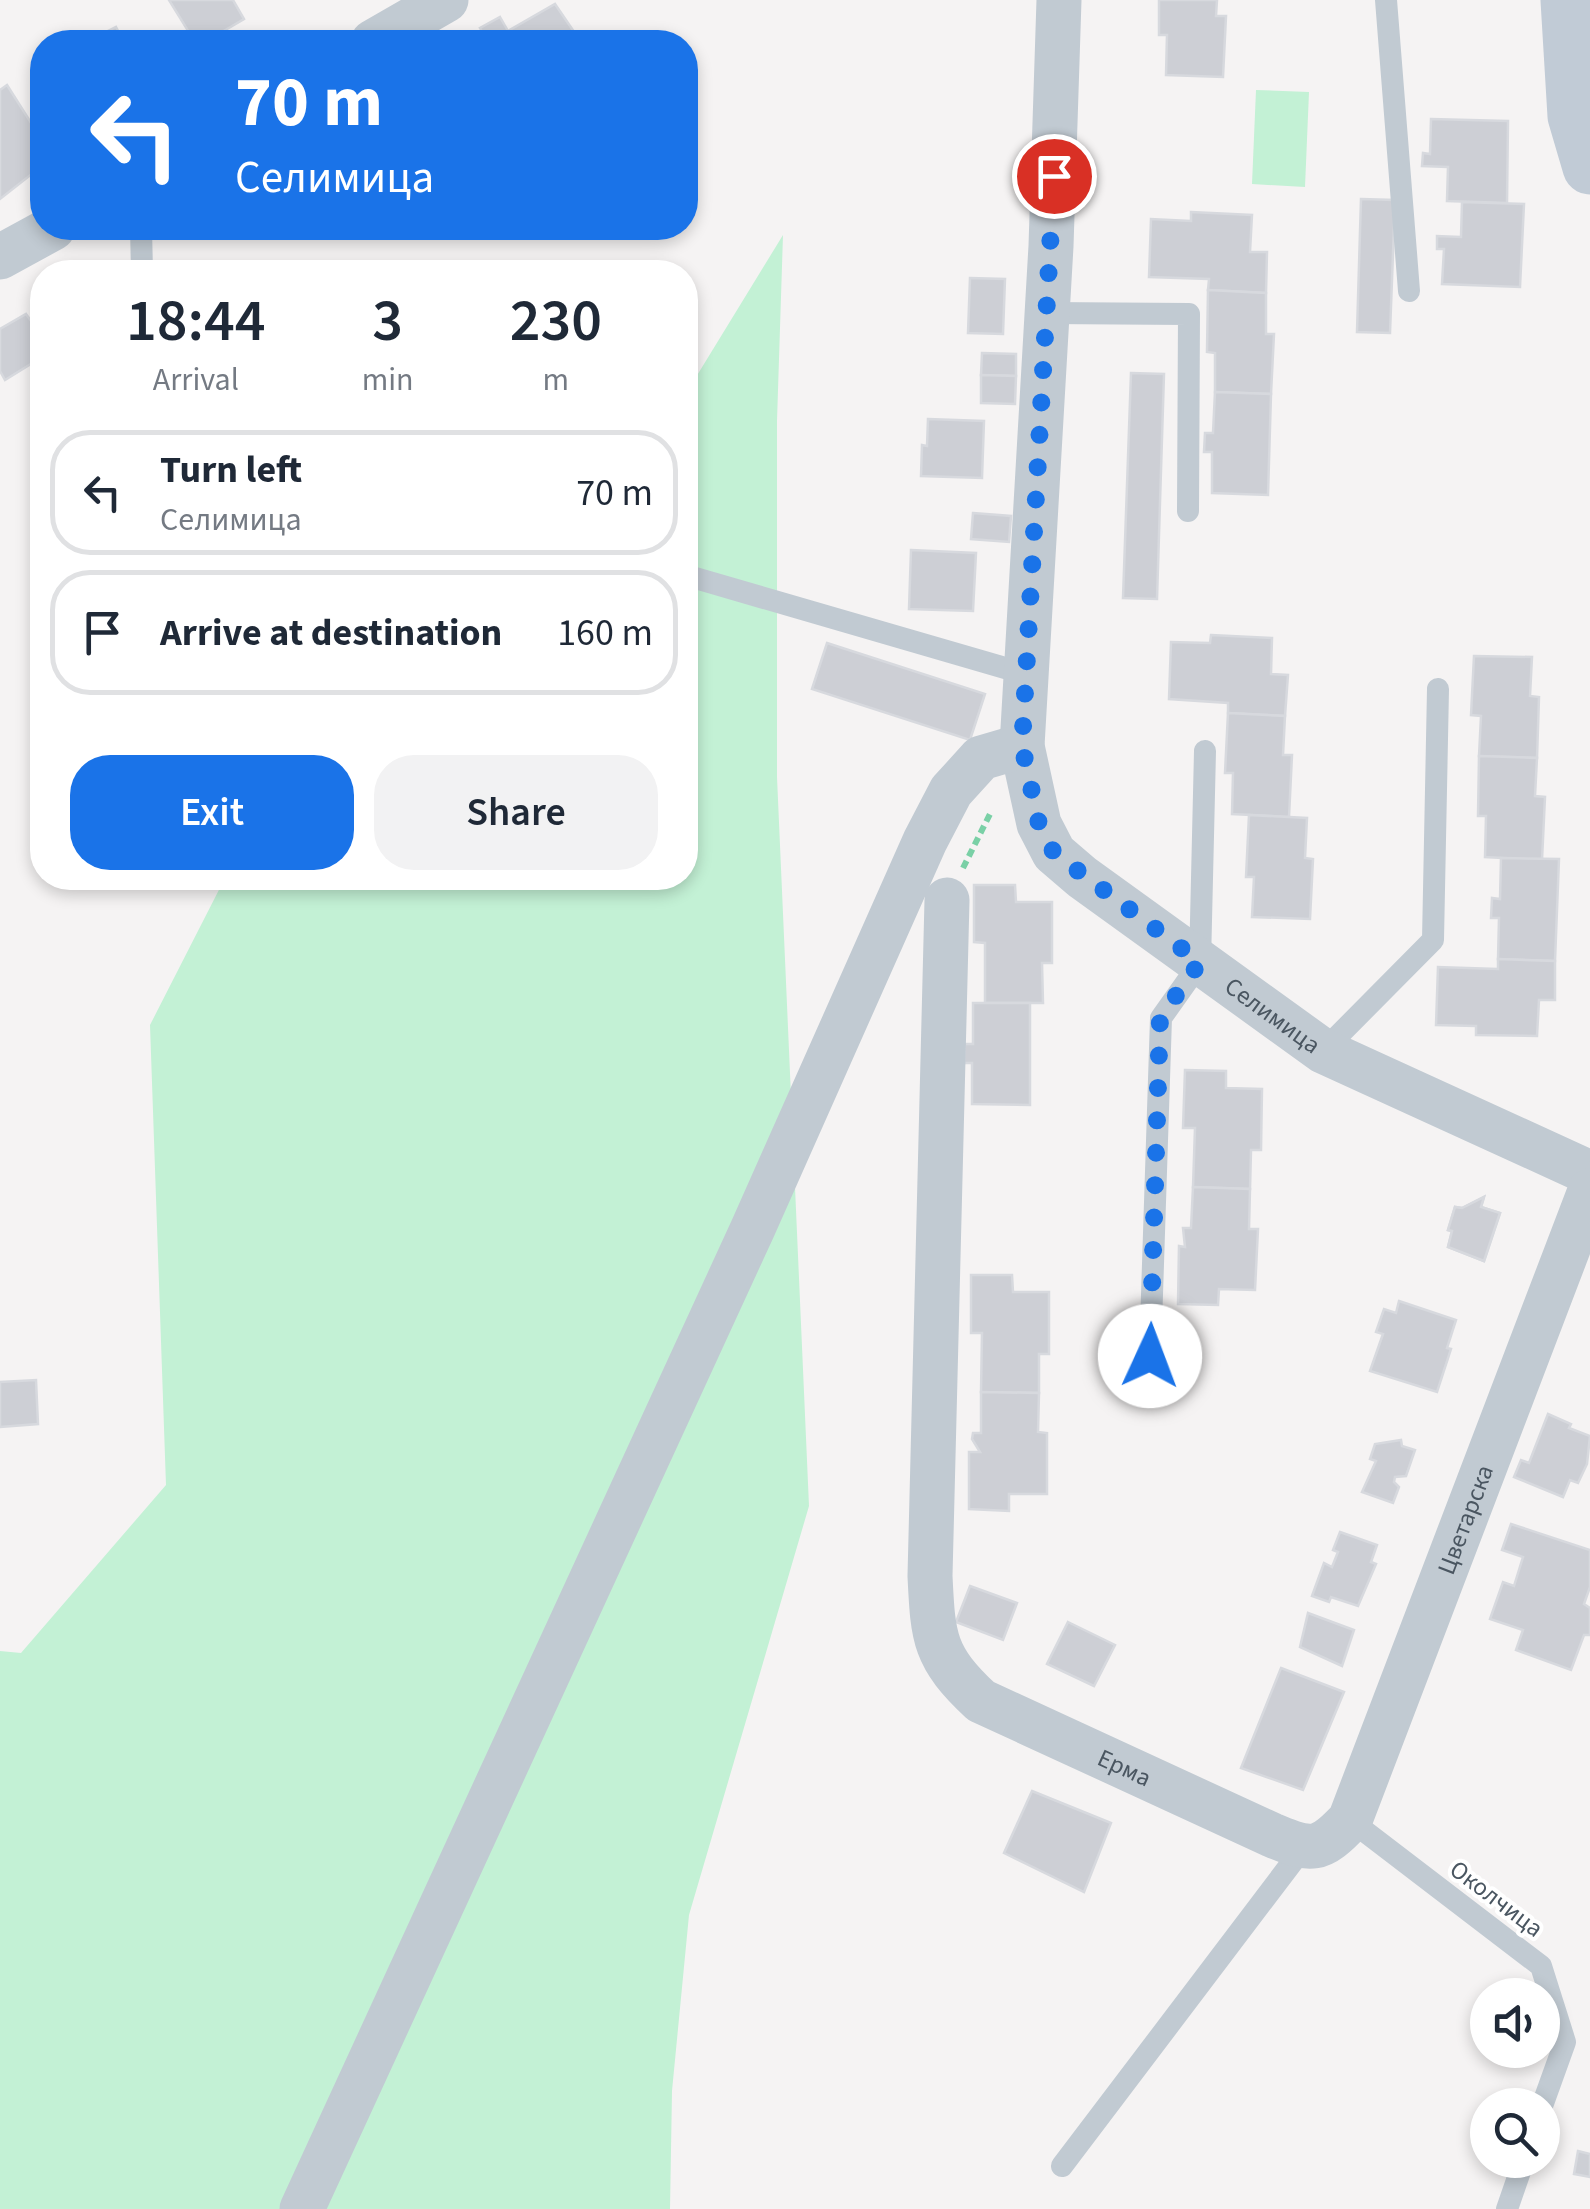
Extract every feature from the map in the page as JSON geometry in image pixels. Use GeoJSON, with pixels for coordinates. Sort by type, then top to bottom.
{"type":"FeatureCollection","features":[{"type":"Feature","properties":{"kind":"street"},"geometry":{"type":"LineString","coordinates":[[394,30],[446,0]]}},
{"type":"Feature","properties":{"kind":"street","name":"Селимица"},"geometry":{"type":"LineString","coordinates":[[1059,0],[1047,313],[1022,746],[1039,824],[1054,853],[1323,1051],[1590,1173]]}},
{"type":"Feature","properties":{"kind":"street"},"geometry":{"type":"LineString","coordinates":[[1568,0],[1575,116],[1590,167]]}},
{"type":"Feature","properties":{"kind":"street"},"geometry":{"type":"LineString","coordinates":[[0,257],[31,240]]}},
{"type":"Feature","properties":{"kind":"street"},"geometry":{"type":"LineString","coordinates":[[302,2209],[753,1228],[926,841],[951,791],[981,758],[1022,746]]}},
{"type":"Feature","properties":{"kind":"street","name":"Ерма"},"geometry":{"type":"LineString","coordinates":[[947,900],[930,1576],[938,1652],[981,1702],[1328,1836]]}},
{"type":"Feature","properties":{"kind":"street","name":"Цветарска"},"geometry":{"type":"LineString","coordinates":[[1328,1836],[1590,1191]]}},
{"type":"Feature","properties":{"kind":"lane"},"geometry":{"type":"LineString","coordinates":[[1386,0],[1409,290]]}},
{"type":"Feature","properties":{"kind":"lane"},"geometry":{"type":"LineString","coordinates":[[1047,313],[1189,314],[1188,511]]}},
{"type":"Feature","properties":{"kind":"lane"},"geometry":{"type":"LineString","coordinates":[[698,579],[1026,674]]}},
{"type":"Feature","properties":{"kind":"lane"},"geometry":{"type":"LineString","coordinates":[[1323,1051],[1434,940],[1438,690]]}},
{"type":"Feature","properties":{"kind":"lane"},"geometry":{"type":"LineString","coordinates":[[1150,1356],[1160,1018],[1200,962],[1205,751]]}},
{"type":"Feature","properties":{"kind":"lane"},"geometry":{"type":"LineString","coordinates":[[1062,2166],[1328,1836]]}},
{"type":"Feature","properties":{"kind":"lane","name":"Околчица"},"geometry":{"type":"LineString","coordinates":[[1328,1836],[1542,1966],[1565,2042],[1548,2088]]}},
{"type":"Feature","properties":{"kind":"lane"},"geometry":{"type":"LineString","coordinates":[[1507,2209],[1518,2178]]}},
{"type":"Feature","properties":{"kind":"path"},"geometry":{"type":"LineString","coordinates":[[947,900],[993,808]]}},
{"type":"Feature","properties":{"kind":"green space"},"geometry":{"type":"Polygon","coordinates":[[[1256,90],[1309,92],[1305,187],[1252,184],[1256,90]]]}},
{"type":"Feature","properties":{"kind":"green space"},"geometry":{"type":"Polygon","coordinates":[[[783,235],[777,421],[777,777],[809,1506],[689,1915],[672,2091],[670,2209],[0,2209],[0,1651],[21,1653],[166,1485],[150,1025],[219,890],[698,890],[698,374],[783,235]]]}},
{"type":"Feature","properties":{"kind":"building"},"geometry":{"type":"Polygon","coordinates":[[[169,0],[233,0],[244,19],[225,30],[188,30],[169,0]]]}},
{"type":"Feature","properties":{"kind":"building"},"geometry":{"type":"Polygon","coordinates":[[[1159,0],[1217,0],[1216,16],[1226,16],[1223,77],[1166,75],[1167,35],[1159,35],[1159,0]]]}},
{"type":"Feature","properties":{"kind":"building"},"geometry":{"type":"Polygon","coordinates":[[[555,4],[573,30],[510,30],[555,4]]]}},
{"type":"Feature","properties":{"kind":"building"},"geometry":{"type":"Polygon","coordinates":[[[500,17],[507,30],[481,30],[500,17]]]}},
{"type":"Feature","properties":{"kind":"building"},"geometry":{"type":"Polygon","coordinates":[[[7,85],[30,121],[30,175],[0,199],[0,90],[7,85]]]}},
{"type":"Feature","properties":{"kind":"building"},"geometry":{"type":"Polygon","coordinates":[[[1431,119],[1508,121],[1507,203],[1447,201],[1448,167],[1422,166],[1423,153],[1430,154],[1431,119]]]}},
{"type":"Feature","properties":{"kind":"building"},"geometry":{"type":"Polygon","coordinates":[[[1361,199],[1395,200],[1390,333],[1357,332],[1361,199]]]}},
{"type":"Feature","properties":{"kind":"building"},"geometry":{"type":"Polygon","coordinates":[[[1462,202],[1524,204],[1520,287],[1442,284],[1444,249],[1437,249],[1437,236],[1461,237],[1462,202]]]}},
{"type":"Feature","properties":{"kind":"building"},"geometry":{"type":"Polygon","coordinates":[[[1191,212],[1252,215],[1250,252],[1267,252],[1266,293],[1208,290],[1209,279],[1149,277],[1151,219],[1191,221],[1191,212]]]}},
{"type":"Feature","properties":{"kind":"building"},"geometry":{"type":"Polygon","coordinates":[[[970,278],[1005,279],[1003,334],[968,333],[970,278]]]}},
{"type":"Feature","properties":{"kind":"building"},"geometry":{"type":"Polygon","coordinates":[[[1208,290],[1266,293],[1266,334],[1274,334],[1271,394],[1215,392],[1215,353],[1207,352],[1208,290]]]}},
{"type":"Feature","properties":{"kind":"building"},"geometry":{"type":"Polygon","coordinates":[[[26,314],[30,320],[30,364],[5,380],[0,371],[0,329],[26,314]]]}},
{"type":"Feature","properties":{"kind":"building"},"geometry":{"type":"Polygon","coordinates":[[[982,353],[1016,354],[1016,376],[981,375],[982,353]]]}},
{"type":"Feature","properties":{"kind":"building"},"geometry":{"type":"Polygon","coordinates":[[[1131,373],[1164,374],[1157,599],[1123,598],[1131,373]]]}},
{"type":"Feature","properties":{"kind":"building"},"geometry":{"type":"Polygon","coordinates":[[[981,375],[1016,376],[1015,404],[981,403],[981,375]]]}},
{"type":"Feature","properties":{"kind":"building"},"geometry":{"type":"Polygon","coordinates":[[[1215,392],[1271,394],[1268,495],[1212,493],[1212,452],[1204,452],[1205,433],[1213,433],[1215,392]]]}},
{"type":"Feature","properties":{"kind":"building"},"geometry":{"type":"Polygon","coordinates":[[[928,419],[984,421],[982,478],[921,476],[928,419]]]}},
{"type":"Feature","properties":{"kind":"building"},"geometry":{"type":"Polygon","coordinates":[[[973,513],[1011,516],[1009,542],[971,539],[973,513]]]}},
{"type":"Feature","properties":{"kind":"building"},"geometry":{"type":"Polygon","coordinates":[[[911,550],[976,553],[973,611],[909,609],[911,550]]]}},
{"type":"Feature","properties":{"kind":"building"},"geometry":{"type":"Polygon","coordinates":[[[1211,635],[1272,638],[1271,674],[1288,675],[1285,716],[1228,713],[1228,703],[1169,699],[1171,642],[1210,643],[1211,635]]]}},
{"type":"Feature","properties":{"kind":"building"},"geometry":{"type":"Polygon","coordinates":[[[827,643],[985,694],[970,740],[812,689],[827,643]]]}},
{"type":"Feature","properties":{"kind":"building"},"geometry":{"type":"Polygon","coordinates":[[[1474,656],[1532,657],[1530,696],[1539,697],[1537,758],[1479,756],[1481,716],[1471,715],[1474,656]]]}},
{"type":"Feature","properties":{"kind":"building"},"geometry":{"type":"Polygon","coordinates":[[[1228,713],[1285,716],[1283,755],[1292,755],[1289,817],[1232,814],[1233,773],[1225,773],[1228,713]]]}},
{"type":"Feature","properties":{"kind":"building"},"geometry":{"type":"Polygon","coordinates":[[[1479,756],[1537,758],[1535,796],[1545,797],[1542,860],[1485,857],[1486,816],[1478,816],[1479,756]]]}},
{"type":"Feature","properties":{"kind":"building"},"geometry":{"type":"Polygon","coordinates":[[[1249,815],[1307,818],[1305,858],[1313,859],[1310,919],[1252,917],[1254,877],[1246,877],[1249,815]]]}},
{"type":"Feature","properties":{"kind":"building"},"geometry":{"type":"Polygon","coordinates":[[[1501,858],[1559,859],[1555,961],[1498,959],[1499,918],[1491,918],[1492,898],[1500,899],[1501,858]]]}},
{"type":"Feature","properties":{"kind":"building"},"geometry":{"type":"Polygon","coordinates":[[[974,885],[1015,885],[1016,902],[1052,902],[1052,963],[1042,963],[1043,1003],[985,1003],[985,943],[974,942],[974,885]]]}},
{"type":"Feature","properties":{"kind":"building"},"geometry":{"type":"Polygon","coordinates":[[[1498,959],[1555,961],[1555,1000],[1539,1000],[1537,1036],[1476,1035],[1476,1026],[1436,1025],[1438,967],[1498,969],[1498,959]]]}},
{"type":"Feature","properties":{"kind":"building"},"geometry":{"type":"Polygon","coordinates":[[[973,1003],[1030,1003],[1030,1105],[972,1104],[972,1063],[964,1063],[965,1044],[973,1044],[973,1003]]]}},
{"type":"Feature","properties":{"kind":"building"},"geometry":{"type":"Polygon","coordinates":[[[1185,1070],[1226,1071],[1226,1088],[1262,1089],[1261,1150],[1251,1150],[1250,1189],[1193,1187],[1195,1128],[1183,1128],[1185,1070]]]}},
{"type":"Feature","properties":{"kind":"building"},"geometry":{"type":"Polygon","coordinates":[[[1193,1187],[1250,1189],[1249,1229],[1258,1229],[1255,1290],[1219,1289],[1218,1305],[1178,1304],[1179,1246],[1185,1247],[1183,1228],[1191,1228],[1193,1187]]]}},
{"type":"Feature","properties":{"kind":"building"},"geometry":{"type":"Polygon","coordinates":[[[1484,1197],[1481,1207],[1500,1213],[1484,1261],[1448,1247],[1452,1231],[1448,1230],[1455,1207],[1462,1208],[1484,1197]]]}},
{"type":"Feature","properties":{"kind":"building"},"geometry":{"type":"Polygon","coordinates":[[[1484,1197],[1481,1207],[1500,1213],[1484,1261],[1448,1247],[1452,1231],[1448,1230],[1455,1207],[1462,1208],[1484,1197]]]}},
{"type":"Feature","properties":{"kind":"building"},"geometry":{"type":"Polygon","coordinates":[[[971,1275],[1012,1275],[1013,1292],[1049,1292],[1049,1354],[1039,1354],[1039,1393],[981,1392],[982,1333],[971,1333],[971,1275]]]}},
{"type":"Feature","properties":{"kind":"building"},"geometry":{"type":"Polygon","coordinates":[[[1399,1301],[1456,1320],[1437,1392],[1370,1371],[1383,1334],[1376,1332],[1384,1309],[1396,1313],[1399,1301]]]}},
{"type":"Feature","properties":{"kind":"building"},"geometry":{"type":"Polygon","coordinates":[[[36,1380],[38,1424],[0,1427],[0,1382],[36,1380]]]}},
{"type":"Feature","properties":{"kind":"building"},"geometry":{"type":"Polygon","coordinates":[[[981,1392],[1039,1393],[1038,1432],[1047,1433],[1047,1494],[1009,1494],[1009,1511],[969,1509],[969,1452],[980,1452],[972,1439],[973,1433],[981,1433],[981,1392]]]}},
{"type":"Feature","properties":{"kind":"building"},"geometry":{"type":"Polygon","coordinates":[[[1548,1414],[1590,1436],[1587,1464],[1578,1483],[1570,1480],[1563,1497],[1514,1477],[1521,1460],[1529,1463],[1548,1414]]]}},
{"type":"Feature","properties":{"kind":"building"},"geometry":{"type":"Polygon","coordinates":[[[1401,1440],[1402,1446],[1415,1450],[1406,1476],[1395,1477],[1399,1487],[1393,1503],[1362,1492],[1376,1461],[1370,1459],[1375,1444],[1401,1440]]]}},
{"type":"Feature","properties":{"kind":"building"},"geometry":{"type":"Polygon","coordinates":[[[1511,1524],[1590,1550],[1590,1587],[1584,1604],[1590,1608],[1590,1635],[1584,1635],[1571,1670],[1516,1650],[1523,1630],[1490,1619],[1503,1582],[1514,1586],[1523,1557],[1502,1550],[1511,1524]]]}},
{"type":"Feature","properties":{"kind":"building"},"geometry":{"type":"Polygon","coordinates":[[[1340,1532],[1377,1545],[1371,1562],[1376,1564],[1358,1606],[1331,1597],[1329,1602],[1312,1596],[1324,1563],[1332,1567],[1340,1532]]]}},
{"type":"Feature","properties":{"kind":"building"},"geometry":{"type":"Polygon","coordinates":[[[970,1586],[1017,1603],[1003,1640],[956,1622],[970,1586]]]}},
{"type":"Feature","properties":{"kind":"building"},"geometry":{"type":"Polygon","coordinates":[[[1308,1613],[1354,1630],[1342,1666],[1300,1647],[1308,1613]]]}},
{"type":"Feature","properties":{"kind":"building"},"geometry":{"type":"Polygon","coordinates":[[[1068,1622],[1115,1645],[1094,1686],[1047,1664],[1068,1622]]]}},
{"type":"Feature","properties":{"kind":"building"},"geometry":{"type":"Polygon","coordinates":[[[1281,1668],[1344,1692],[1303,1790],[1241,1768],[1281,1668]]]}},
{"type":"Feature","properties":{"kind":"building"},"geometry":{"type":"Polygon","coordinates":[[[1032,1791],[1111,1823],[1084,1892],[1004,1853],[1032,1791]]]}},
{"type":"Feature","properties":{"kind":"building"},"geometry":{"type":"Polygon","coordinates":[[[1578,2151],[1590,2154],[1590,2177],[1574,2174],[1578,2151]]]}},
{"type":"Feature","properties":{"kind":"route"},"geometry":{"type":"LineString","coordinates":[[1054,176],[1022,746],[1039,824],[1054,853],[1200,962],[1160,1018],[1150,1356]]}}]}
